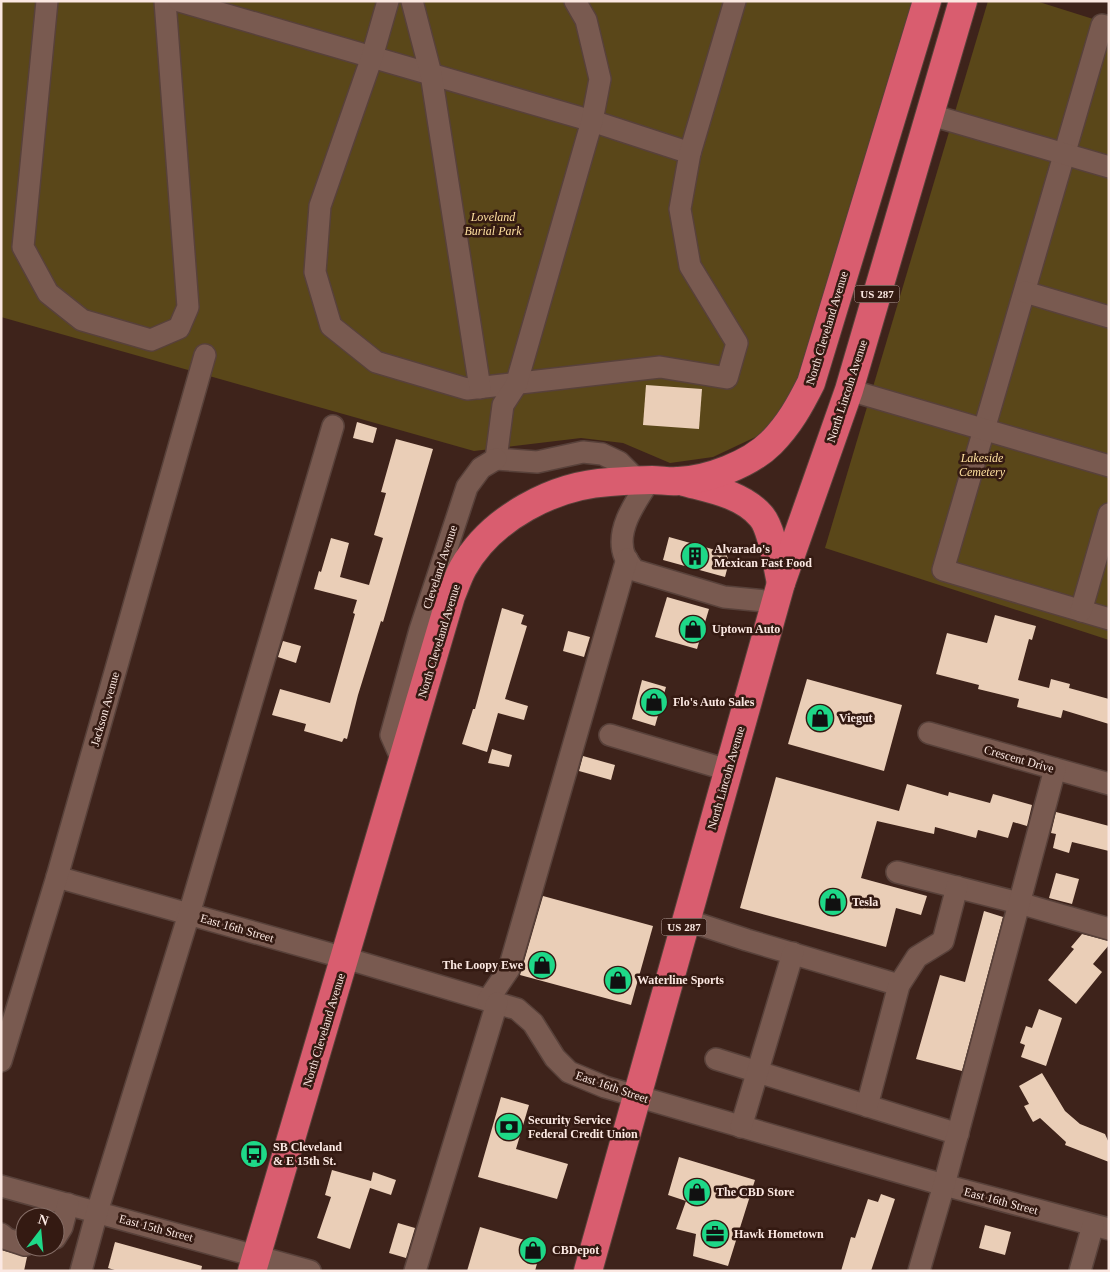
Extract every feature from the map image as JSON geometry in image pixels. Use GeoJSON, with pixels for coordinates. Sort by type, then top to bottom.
{"type":"FeatureCollection","features":[{"type":"Feature","properties":{"kind":"highway","name":"North Cleveland Avenue"},"geometry":{"type":"LineString","coordinates":[[254,1263],[451,596],[463,568],[474,552],[500,525],[539,500],[583,485],[644,480],[679,481],[731,468],[752,457],[770,444],[795,416],[811,383],[927,1]]}},
{"type":"Feature","properties":{"kind":"highway","name":"North Lincoln Avenue"},"geometry":{"type":"LineString","coordinates":[[588,1271],[778,592],[848,390],[931,115],[963,1]]}},
{"type":"Feature","properties":{"kind":"highway"},"geometry":{"type":"LineString","coordinates":[[679,481],[728,494],[746,503],[762,516],[770,534],[778,592]]}},
{"type":"Feature","properties":{"kind":"street"},"geometry":{"type":"LineString","coordinates":[[47,1],[23,247],[48,293],[82,320],[151,340],[179,328],[188,307],[165,1]]}},
{"type":"Feature","properties":{"kind":"street"},"geometry":{"type":"LineString","coordinates":[[179,1],[592,121],[690,153]]}},
{"type":"Feature","properties":{"kind":"street"},"geometry":{"type":"LineString","coordinates":[[388,1],[372,57],[320,206],[315,272],[331,326],[376,362],[467,389],[516,385],[660,367],[727,378],[737,343],[690,266],[680,209],[690,153],[735,1]]}},
{"type":"Feature","properties":{"kind":"street"},"geometry":{"type":"LineString","coordinates":[[412,1],[431,74],[480,388]]}},
{"type":"Feature","properties":{"kind":"street"},"geometry":{"type":"LineString","coordinates":[[575,1],[586,20],[600,79],[592,121],[516,385],[503,405],[496,459],[537,462],[582,452],[602,454],[619,462],[644,480],[622,532],[625,555],[634,570],[724,597],[778,592]]}},
{"type":"Feature","properties":{"kind":"street"},"geometry":{"type":"LineString","coordinates":[[1109,27],[1102,25],[943,570],[1109,619]]}},
{"type":"Feature","properties":{"kind":"street"},"geometry":{"type":"LineString","coordinates":[[931,115],[1109,167]]}},
{"type":"Feature","properties":{"kind":"street"},"geometry":{"type":"LineString","coordinates":[[1025,292],[1109,317]]}},
{"type":"Feature","properties":{"kind":"street","name":"Jackson Avenue"},"geometry":{"type":"LineString","coordinates":[[1,1061],[57,877],[204,355]]}},
{"type":"Feature","properties":{"kind":"street"},"geometry":{"type":"LineString","coordinates":[[848,390],[1109,466]]}},
{"type":"Feature","properties":{"kind":"street"},"geometry":{"type":"LineString","coordinates":[[81,1271],[97,1212],[333,426]]}},
{"type":"Feature","properties":{"kind":"street","name":"Cleveland Avenue"},"geometry":{"type":"LineString","coordinates":[[403,762],[391,734],[420,630],[467,487],[481,468],[496,459]]}},
{"type":"Feature","properties":{"kind":"street"},"geometry":{"type":"LineString","coordinates":[[1081,611],[1109,514]]}},
{"type":"Feature","properties":{"kind":"street"},"geometry":{"type":"LineString","coordinates":[[415,1271],[493,1001],[509,969],[627,559]]}},
{"type":"Feature","properties":{"kind":"street","name":"Crescent Drive"},"geometry":{"type":"LineString","coordinates":[[929,733],[1109,784]]}},
{"type":"Feature","properties":{"kind":"street"},"geometry":{"type":"LineString","coordinates":[[610,735],[728,770]]}},
{"type":"Feature","properties":{"kind":"street"},"geometry":{"type":"LineString","coordinates":[[919,1271],[958,1134],[1055,769]]}},
{"type":"Feature","properties":{"kind":"street"},"geometry":{"type":"LineString","coordinates":[[897,872],[1019,902],[1109,929]]}},
{"type":"Feature","properties":{"kind":"street","name":"East 16th Street"},"geometry":{"type":"LineString","coordinates":[[57,877],[345,958],[517,1009],[534,1023],[555,1058],[569,1072],[598,1085],[944,1185],[1101,1227]]}},
{"type":"Feature","properties":{"kind":"street"},"geometry":{"type":"LineString","coordinates":[[867,1106],[898,985],[917,957],[943,941],[957,887]]}},
{"type":"Feature","properties":{"kind":"street"},"geometry":{"type":"LineString","coordinates":[[686,920],[898,985]]}},
{"type":"Feature","properties":{"kind":"street"},"geometry":{"type":"LineString","coordinates":[[741,1127],[793,953]]}},
{"type":"Feature","properties":{"kind":"street"},"geometry":{"type":"LineString","coordinates":[[716,1059],[958,1134]]}},
{"type":"Feature","properties":{"kind":"street","name":"East 15th Street"},"geometry":{"type":"LineString","coordinates":[[1,1186],[97,1212],[254,1263],[310,1271]]}},
{"type":"Feature","properties":{"kind":"street"},"geometry":{"type":"LineString","coordinates":[[65,1216],[68,1204]]}},
{"type":"Feature","properties":{"kind":"street"},"geometry":{"type":"LineString","coordinates":[[1080,1271],[1101,1227]]}},
{"type":"Feature","properties":{"kind":"street"},"geometry":{"type":"LineString","coordinates":[[1,1234],[7,1239],[15,1242]]}},
{"type":"Feature","properties":{"kind":"green space","name":"Loveland Burial Park"},"geometry":{"type":"Polygon","coordinates":[[[1,1],[914,1],[800,389],[766,432],[713,457],[670,463],[623,443],[581,438],[474,451],[1,317],[1,1]]]}},
{"type":"Feature","properties":{"kind":"green space","name":"Lakeside Cemetery"},"geometry":{"type":"Polygon","coordinates":[[[988,1],[1036,1],[1109,24],[1109,640],[825,548],[988,1]]]}},
{"type":"Feature","properties":{"kind":"building"},"geometry":{"type":"Polygon","coordinates":[[[646,385],[702,389],[699,429],[643,425],[646,385]]]}},
{"type":"Feature","properties":{"kind":"building"},"geometry":{"type":"Polygon","coordinates":[[[357,422],[377,428],[373,443],[353,438],[357,422]]]}},
{"type":"Feature","properties":{"kind":"building"},"geometry":{"type":"Polygon","coordinates":[[[396,439],[433,449],[383,622],[381,621],[358,695],[347,739],[344,738],[342,742],[304,731],[306,724],[272,715],[280,689],[330,703],[355,614],[353,613],[357,600],[314,589],[331,538],[349,543],[340,577],[369,585],[383,538],[374,535],[386,493],[381,492],[396,439]]]}},
{"type":"Feature","properties":{"kind":"building","name":"Alvarado's Mexican Fast Food"},"geometry":{"type":"Polygon","coordinates":[[[669,537],[726,553],[729,562],[725,577],[663,560],[669,537]]]}},
{"type":"Feature","properties":{"kind":"building"},"geometry":{"type":"Polygon","coordinates":[[[667,597],[709,609],[697,649],[655,637],[667,597]]]}},
{"type":"Feature","properties":{"kind":"building"},"geometry":{"type":"Polygon","coordinates":[[[502,608],[524,615],[521,624],[527,626],[505,699],[528,706],[524,720],[498,713],[487,752],[462,744],[473,709],[475,709],[502,608]]]}},
{"type":"Feature","properties":{"kind":"building"},"geometry":{"type":"Polygon","coordinates":[[[995,615],[1036,626],[1032,640],[1029,639],[1018,680],[1049,688],[1051,679],[1070,684],[1069,688],[1109,699],[1109,724],[1063,710],[1061,718],[1017,707],[1019,699],[978,689],[979,685],[936,674],[947,633],[987,643],[995,615]]]}},
{"type":"Feature","properties":{"kind":"building"},"geometry":{"type":"Polygon","coordinates":[[[568,631],[590,637],[584,657],[563,651],[568,631]]]}},
{"type":"Feature","properties":{"kind":"building"},"geometry":{"type":"Polygon","coordinates":[[[283,641],[301,646],[296,663],[278,657],[283,641]]]}},
{"type":"Feature","properties":{"kind":"building"},"geometry":{"type":"Polygon","coordinates":[[[807,679],[902,705],[884,771],[788,744],[807,679]]]}},
{"type":"Feature","properties":{"kind":"building"},"geometry":{"type":"Polygon","coordinates":[[[642,680],[666,687],[655,726],[632,719],[642,680]]]}},
{"type":"Feature","properties":{"kind":"building"},"geometry":{"type":"Polygon","coordinates":[[[492,749],[512,755],[509,767],[488,763],[492,749]]]}},
{"type":"Feature","properties":{"kind":"building"},"geometry":{"type":"Polygon","coordinates":[[[583,756],[615,765],[611,780],[579,771],[583,756]]]}},
{"type":"Feature","properties":{"kind":"building"},"geometry":{"type":"Polygon","coordinates":[[[776,777],[899,811],[907,784],[948,796],[949,792],[990,803],[993,794],[1032,805],[1027,826],[1013,822],[1008,838],[978,830],[976,838],[935,827],[934,834],[877,821],[861,878],[927,896],[921,915],[896,908],[886,947],[740,908],[776,777]]]}},
{"type":"Feature","properties":{"kind":"building"},"geometry":{"type":"Polygon","coordinates":[[[1056,812],[1109,826],[1109,851],[1072,842],[1069,853],[1053,848],[1056,834],[1051,833],[1056,812]]]}},
{"type":"Feature","properties":{"kind":"building"},"geometry":{"type":"Polygon","coordinates":[[[1056,873],[1079,879],[1072,904],[1049,898],[1056,873]]]}},
{"type":"Feature","properties":{"kind":"building"},"geometry":{"type":"Polygon","coordinates":[[[543,896],[653,926],[631,1005],[520,975],[543,896]]]}},
{"type":"Feature","properties":{"kind":"building"},"geometry":{"type":"Polygon","coordinates":[[[984,911],[1003,917],[962,1071],[916,1059],[940,975],[965,982],[984,911]]]}},
{"type":"Feature","properties":{"kind":"building"},"geometry":{"type":"Polygon","coordinates":[[[1082,934],[1109,941],[1109,945],[1093,964],[1102,972],[1076,1004],[1048,980],[1074,949],[1071,947],[1082,934]]]}},
{"type":"Feature","properties":{"kind":"building"},"geometry":{"type":"Polygon","coordinates":[[[1039,1009],[1062,1018],[1046,1066],[1021,1057],[1025,1045],[1020,1043],[1026,1026],[1032,1028],[1039,1009]]]}},
{"type":"Feature","properties":{"kind":"building"},"geometry":{"type":"Polygon","coordinates":[[[1042,1073],[1065,1111],[1080,1124],[1105,1134],[1109,1143],[1109,1162],[1065,1145],[1066,1142],[1040,1118],[1033,1122],[1024,1106],[1029,1104],[1019,1086],[1042,1073]]]}},
{"type":"Feature","properties":{"kind":"building"},"geometry":{"type":"Polygon","coordinates":[[[501,1097],[529,1105],[516,1149],[568,1164],[557,1199],[478,1177],[501,1097]]]}},
{"type":"Feature","properties":{"kind":"building"},"geometry":{"type":"Polygon","coordinates":[[[679,1157],[755,1180],[728,1266],[693,1256],[696,1234],[676,1229],[686,1201],[668,1195],[679,1157]]]}},
{"type":"Feature","properties":{"kind":"building"},"geometry":{"type":"Polygon","coordinates":[[[332,1170],[371,1181],[373,1172],[396,1180],[391,1195],[370,1188],[350,1249],[317,1238],[331,1197],[325,1195],[332,1170]]]}},
{"type":"Feature","properties":{"kind":"building"},"geometry":{"type":"Polygon","coordinates":[[[881,1194],[895,1199],[871,1271],[841,1271],[851,1237],[855,1238],[868,1199],[878,1202],[881,1194]]]}},
{"type":"Feature","properties":{"kind":"building"},"geometry":{"type":"Polygon","coordinates":[[[398,1223],[415,1228],[406,1258],[389,1253],[398,1223]]]}},
{"type":"Feature","properties":{"kind":"building"},"geometry":{"type":"Polygon","coordinates":[[[985,1225],[1011,1232],[1005,1255],[979,1248],[985,1225]]]}},
{"type":"Feature","properties":{"kind":"building"},"geometry":{"type":"Polygon","coordinates":[[[480,1227],[542,1245],[535,1271],[467,1271],[480,1227]]]}},
{"type":"Feature","properties":{"kind":"building"},"geometry":{"type":"Polygon","coordinates":[[[115,1242],[202,1266],[201,1271],[118,1271],[108,1268],[115,1242]]]}},
{"type":"Feature","properties":{"kind":"building"},"geometry":{"type":"Polygon","coordinates":[[[1,1250],[15,1254],[15,1257],[27,1257],[24,1271],[1,1271],[1,1250]]]}},
{"type":"Feature","properties":{"kind":"place","name":"Alvarado's Mexican Fast Food"},"geometry":{"type":"Point","coordinates":[695,556]}},
{"type":"Feature","properties":{"kind":"place","name":"Uptown Auto"},"geometry":{"type":"Point","coordinates":[693,629]}},
{"type":"Feature","properties":{"kind":"place","name":"Flo's Auto Sales"},"geometry":{"type":"Point","coordinates":[654,702]}},
{"type":"Feature","properties":{"kind":"place","name":"Viegut"},"geometry":{"type":"Point","coordinates":[820,718]}},
{"type":"Feature","properties":{"kind":"place","name":"Tesla"},"geometry":{"type":"Point","coordinates":[833,902]}},
{"type":"Feature","properties":{"kind":"place","name":"The Loopy Ewe"},"geometry":{"type":"Point","coordinates":[542,965]}},
{"type":"Feature","properties":{"kind":"place","name":"Waterline Sports"},"geometry":{"type":"Point","coordinates":[618,980]}},
{"type":"Feature","properties":{"kind":"place","name":"Security Service Federal Credit Union"},"geometry":{"type":"Point","coordinates":[509,1127]}},
{"type":"Feature","properties":{"kind":"place","name":"SB Cleveland & E 15th St."},"geometry":{"type":"Point","coordinates":[254,1154]}},
{"type":"Feature","properties":{"kind":"place","name":"The CBD Store"},"geometry":{"type":"Point","coordinates":[697,1192]}},
{"type":"Feature","properties":{"kind":"place","name":"Hawk Hometown"},"geometry":{"type":"Point","coordinates":[715,1234]}},
{"type":"Feature","properties":{"kind":"place","name":"CBDepot"},"geometry":{"type":"Point","coordinates":[533,1250]}}]}
